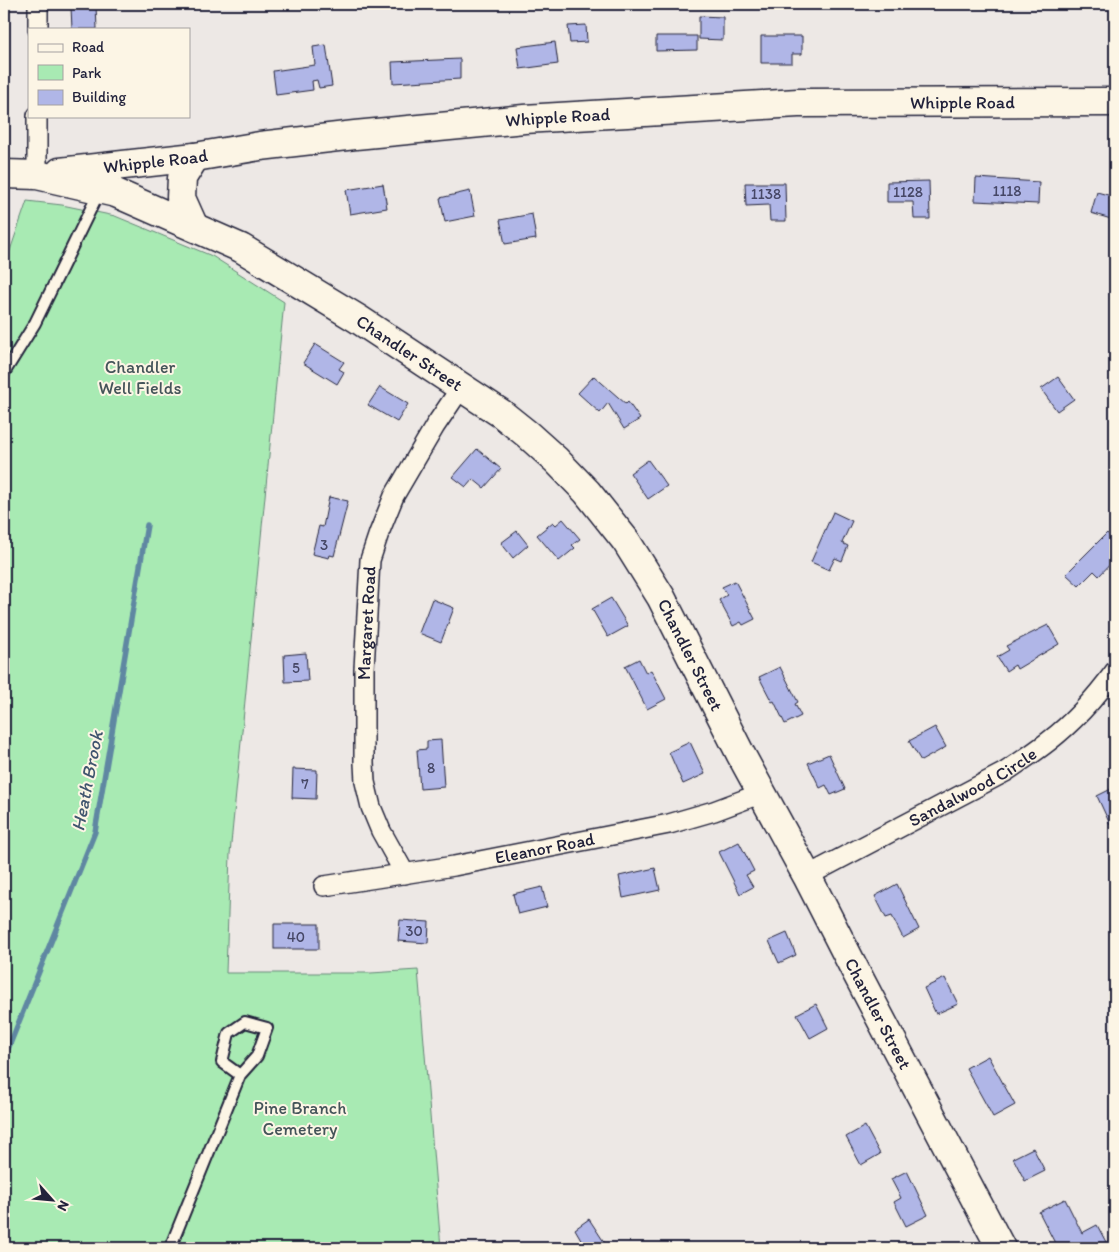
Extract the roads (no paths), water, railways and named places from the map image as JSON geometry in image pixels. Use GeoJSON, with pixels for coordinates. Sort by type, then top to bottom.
{"type":"FeatureCollection","features":[{"type":"Feature","properties":{"kind":"main road","name":"Whipple Road"},"geometry":{"type":"LineString","coordinates":[[4,179],[195,157],[269,145],[524,119],[798,103],[1115,102]]}},
{"type":"Feature","properties":{"kind":"main road"},"geometry":{"type":"LineString","coordinates":[[194,227],[181,198],[182,178],[195,157]]}},
{"type":"Feature","properties":{"kind":"main road","name":"Chandler Street"},"geometry":{"type":"LineString","coordinates":[[4,174],[37,175],[116,193],[241,248],[358,319],[502,414],[556,460],[587,492],[626,541],[661,597],[854,970],[1001,1248]]}},
{"type":"Feature","properties":{"kind":"street"},"geometry":{"type":"LineString","coordinates":[[38,4],[38,28]]}},
{"type":"Feature","properties":{"kind":"street"},"geometry":{"type":"LineString","coordinates":[[37,118],[37,175]]}},
{"type":"Feature","properties":{"kind":"street","name":"Margaret Road"},"geometry":{"type":"LineString","coordinates":[[405,874],[381,831],[371,807],[365,782],[364,669],[370,560],[394,496],[435,426],[462,386]]}},
{"type":"Feature","properties":{"kind":"street","name":"Sandalwood Circle"},"geometry":{"type":"LineString","coordinates":[[807,876],[1005,772],[1035,752],[1078,716],[1091,703],[1115,671]]}},
{"type":"Feature","properties":{"kind":"street","name":"Eleanor Road"},"geometry":{"type":"LineString","coordinates":[[324,886],[473,863],[669,824],[714,811],[762,793]]}},
{"type":"Feature","properties":{"kind":"lane"},"geometry":{"type":"LineString","coordinates":[[4,373],[36,323],[101,189]]}},
{"type":"Feature","properties":{"kind":"lane"},"geometry":{"type":"LineString","coordinates":[[170,1248],[240,1075],[257,1056],[267,1028],[245,1022],[229,1033],[222,1062],[240,1075]]}},
{"type":"Feature","properties":{"kind":"waterway","name":"Heath Brook"},"geometry":{"type":"LineString","coordinates":[[4,1059],[95,832],[147,525]]}},
{"type":"Feature","properties":{"kind":"park label","name":"Chandler Well Fields"},"geometry":{"type":"Point","coordinates":[140,377]}},
{"type":"Feature","properties":{"kind":"park label","name":"Pine Branch Cemetery"},"geometry":{"type":"Point","coordinates":[300,1118]}}]}
